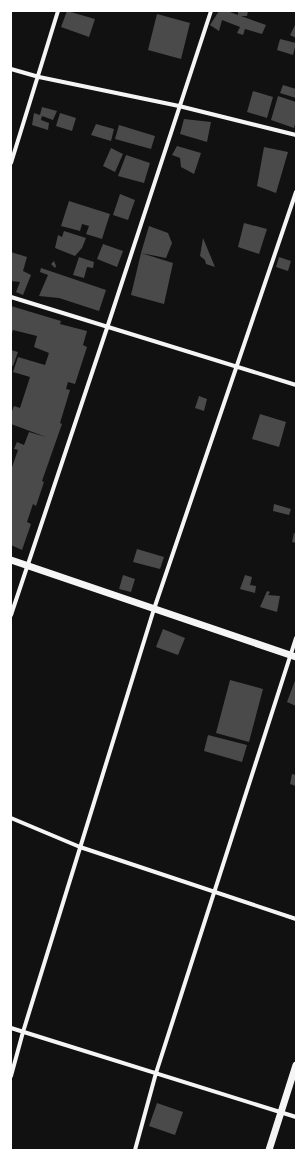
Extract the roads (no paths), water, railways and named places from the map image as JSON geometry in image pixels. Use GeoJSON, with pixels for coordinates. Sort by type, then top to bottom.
{"type":"FeatureCollection","features":[{"type":"Feature","properties":{"kind":"street"},"geometry":{"type":"LineString","coordinates":[[11,163],[39,77],[58,11]]}},
{"type":"Feature","properties":{"kind":"street"},"geometry":{"type":"LineString","coordinates":[[11,615],[108,328],[210,11]]}},
{"type":"Feature","properties":{"kind":"street"},"geometry":{"type":"LineString","coordinates":[[11,69],[39,77],[179,106],[296,135]]}},
{"type":"Feature","properties":{"kind":"street"},"geometry":{"type":"LineString","coordinates":[[11,1076],[23,1032],[154,609],[235,366],[296,192]]}},
{"type":"Feature","properties":{"kind":"street"},"geometry":{"type":"LineString","coordinates":[[11,296],[108,328],[296,385]]}},
{"type":"Feature","properties":{"kind":"street"},"geometry":{"type":"LineString","coordinates":[[11,560],[293,656]]}},
{"type":"Feature","properties":{"kind":"street"},"geometry":{"type":"LineString","coordinates":[[135,1150],[156,1073],[214,891],[293,656],[296,638]]}},
{"type":"Feature","properties":{"kind":"street"},"geometry":{"type":"LineString","coordinates":[[11,818],[80,847],[296,918]]}},
{"type":"Feature","properties":{"kind":"street"},"geometry":{"type":"LineString","coordinates":[[11,1028],[296,1117]]}},
{"type":"Feature","properties":{"kind":"street"},"geometry":{"type":"LineString","coordinates":[[269,1150],[296,1065]]}}]}
